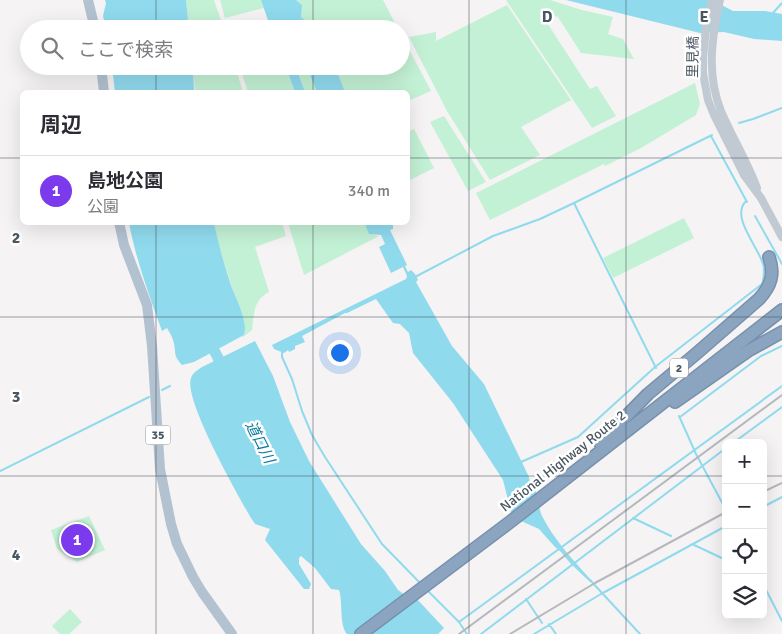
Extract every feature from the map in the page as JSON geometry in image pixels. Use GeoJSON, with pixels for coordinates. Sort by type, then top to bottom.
{"type":"FeatureCollection","features":[{"type":"Feature","properties":{"kind":"highway","name":"2"},"geometry":{"type":"LineString","coordinates":[[569,475],[648,394],[759,299],[772,280],[769,257]]}},
{"type":"Feature","properties":{"kind":"highway","name":"National Highway Route 2"},"geometry":{"type":"LineString","coordinates":[[361,634],[552,489],[782,310]]}},
{"type":"Feature","properties":{"kind":"highway","name":"2"},"geometry":{"type":"LineString","coordinates":[[607,446],[625,438],[748,351],[782,332]]}},
{"type":"Feature","properties":{"kind":"main road"},"geometry":{"type":"LineString","coordinates":[[88,0],[94,20]]}},
{"type":"Feature","properties":{"kind":"main road"},"geometry":{"type":"LineString","coordinates":[[102,75],[104,90]]}},
{"type":"Feature","properties":{"kind":"main road","name":"35"},"geometry":{"type":"LineString","coordinates":[[120,225],[124,245],[147,305],[152,346],[161,477],[171,524],[177,544],[193,577],[232,634]]}},
{"type":"Feature","properties":{"kind":"street","name":"里見橋"},"geometry":{"type":"LineString","coordinates":[[712,0],[704,44],[703,73],[708,100],[717,112]]}},
{"type":"Feature","properties":{"kind":"street","name":"里見橋"},"geometry":{"type":"LineString","coordinates":[[717,112],[711,72],[712,44],[720,0]]}},
{"type":"Feature","properties":{"kind":"street"},"geometry":{"type":"LineString","coordinates":[[717,112],[744,175],[761,198],[782,237]]}},
{"type":"Feature","properties":{"kind":"green space"},"geometry":{"type":"Polygon","coordinates":[[[186,0],[214,0],[221,20],[188,20],[186,0]]]}},
{"type":"Feature","properties":{"kind":"green space"},"geometry":{"type":"Polygon","coordinates":[[[220,0],[261,0],[264,8],[225,18],[220,0]]]}},
{"type":"Feature","properties":{"kind":"green space"},"geometry":{"type":"Polygon","coordinates":[[[296,0],[383,0],[393,20],[305,20],[301,17],[301,4],[296,0]]]}},
{"type":"Feature","properties":{"kind":"green space"},"geometry":{"type":"Polygon","coordinates":[[[506,0],[550,0],[613,17],[608,34],[623,39],[634,59],[581,53],[558,17],[540,12],[590,89],[597,86],[616,116],[592,128],[506,0]]]}},
{"type":"Feature","properties":{"kind":"green space"},"geometry":{"type":"Polygon","coordinates":[[[507,5],[571,100],[521,127],[540,155],[490,180],[447,111],[410,37],[436,32],[436,41],[507,5]]]}},
{"type":"Feature","properties":{"kind":"green space"},"geometry":{"type":"Polygon","coordinates":[[[410,51],[431,91],[410,100],[410,90],[344,90],[338,75],[410,75],[410,51]]]}},
{"type":"Feature","properties":{"kind":"green space"},"geometry":{"type":"Polygon","coordinates":[[[194,75],[238,75],[242,90],[195,90],[194,75]]]}},
{"type":"Feature","properties":{"kind":"green space"},"geometry":{"type":"Polygon","coordinates":[[[242,75],[289,75],[294,90],[247,90],[242,75]]]}},
{"type":"Feature","properties":{"kind":"green space"},"geometry":{"type":"Polygon","coordinates":[[[310,75],[316,90],[304,90],[299,76],[310,75]]]}},
{"type":"Feature","properties":{"kind":"green space"},"geometry":{"type":"Polygon","coordinates":[[[695,83],[700,104],[696,115],[641,148],[490,220],[476,193],[695,83]]]}},
{"type":"Feature","properties":{"kind":"green space"},"geometry":{"type":"Polygon","coordinates":[[[444,116],[486,182],[468,191],[430,122],[444,116]]]}},
{"type":"Feature","properties":{"kind":"green space"},"geometry":{"type":"Polygon","coordinates":[[[414,129],[434,168],[410,180],[410,131],[414,129]]]}},
{"type":"Feature","properties":{"kind":"green space"},"geometry":{"type":"Polygon","coordinates":[[[684,218],[694,238],[613,278],[603,258],[684,218]]]}},
{"type":"Feature","properties":{"kind":"green space"},"geometry":{"type":"Polygon","coordinates":[[[214,225],[283,225],[286,236],[255,247],[269,292],[257,304],[252,330],[242,338],[245,333],[244,324],[219,247],[214,225]]]}},
{"type":"Feature","properties":{"kind":"green space"},"geometry":{"type":"Polygon","coordinates":[[[289,225],[366,225],[373,235],[379,236],[304,275],[289,225]]]}},
{"type":"Feature","properties":{"kind":"green space"},"geometry":{"type":"Polygon","coordinates":[[[89,516],[105,550],[77,562],[57,549],[51,530],[89,516]]]}},
{"type":"Feature","properties":{"kind":"green space"},"geometry":{"type":"Polygon","coordinates":[[[70,609],[82,622],[69,634],[60,634],[52,626],[70,609]]]}},
{"type":"Feature","properties":{"kind":"water"},"geometry":{"type":"Polygon","coordinates":[[[105,0],[186,0],[188,20],[104,20],[105,0]]]}},
{"type":"Feature","properties":{"kind":"water"},"geometry":{"type":"Polygon","coordinates":[[[261,0],[296,0],[302,5],[301,17],[305,20],[268,20],[261,0]]]}},
{"type":"Feature","properties":{"kind":"water"},"geometry":{"type":"Polygon","coordinates":[[[566,0],[712,0],[733,11],[765,11],[782,14],[782,41],[754,39],[724,32],[700,33],[566,0]]]}},
{"type":"Feature","properties":{"kind":"water"},"geometry":{"type":"Polygon","coordinates":[[[113,75],[193,75],[194,90],[115,90],[113,75]]]}},
{"type":"Feature","properties":{"kind":"water"},"geometry":{"type":"Polygon","coordinates":[[[289,75],[299,75],[304,90],[294,90],[289,75]]]}},
{"type":"Feature","properties":{"kind":"water"},"geometry":{"type":"Polygon","coordinates":[[[310,75],[338,75],[344,90],[316,90],[310,75]]]}},
{"type":"Feature","properties":{"kind":"water"},"geometry":{"type":"Polygon","coordinates":[[[129,225],[214,225],[231,285],[243,315],[244,335],[194,362],[182,365],[176,356],[173,338],[167,328],[162,331],[139,264],[129,225]]]}},
{"type":"Feature","properties":{"kind":"water"},"geometry":{"type":"Polygon","coordinates":[[[366,225],[393,225],[393,229],[390,230],[407,265],[405,266],[408,272],[411,270],[415,274],[418,280],[416,282],[452,346],[484,384],[529,477],[530,486],[536,492],[540,512],[547,525],[565,550],[592,581],[590,582],[570,563],[539,529],[521,521],[511,512],[503,480],[453,403],[413,353],[409,333],[400,324],[393,323],[376,299],[302,336],[305,342],[295,346],[295,349],[289,352],[288,350],[284,353],[274,349],[272,345],[406,279],[407,276],[403,267],[391,273],[379,247],[385,244],[381,235],[369,234],[366,225]]]}},
{"type":"Feature","properties":{"kind":"water"},"geometry":{"type":"Polygon","coordinates":[[[255,341],[273,376],[290,422],[309,461],[361,544],[385,571],[398,590],[405,595],[416,598],[444,628],[438,634],[347,634],[343,625],[339,590],[331,589],[315,568],[301,556],[299,564],[311,584],[309,589],[304,589],[265,540],[270,529],[255,524],[251,518],[203,425],[195,406],[191,389],[191,378],[202,367],[255,341]]]}},
{"type":"Feature","properties":{"kind":"waterway"},"geometry":{"type":"LineString","coordinates":[[772,14],[782,3]]}},
{"type":"Feature","properties":{"kind":"waterway"},"geometry":{"type":"LineString","coordinates":[[739,123],[782,108]]}},
{"type":"Feature","properties":{"kind":"waterway"},"geometry":{"type":"LineString","coordinates":[[656,368],[574,203],[712,135]]}},
{"type":"Feature","properties":{"kind":"waterway"},"geometry":{"type":"LineString","coordinates":[[711,136],[747,202]]}},
{"type":"Feature","properties":{"kind":"waterway"},"geometry":{"type":"LineString","coordinates":[[521,462],[578,437],[655,367],[762,284],[764,278],[762,261],[741,216],[742,208],[746,201]]}},
{"type":"Feature","properties":{"kind":"waterway"},"geometry":{"type":"LineString","coordinates":[[415,277],[493,236],[540,219],[574,203]]}},
{"type":"Feature","properties":{"kind":"waterway"},"geometry":{"type":"LineString","coordinates":[[755,216],[782,264]]}},
{"type":"Feature","properties":{"kind":"waterway","name":"道口川"},"geometry":{"type":"LineString","coordinates":[[208,339],[225,371]]}},
{"type":"Feature","properties":{"kind":"waterway"},"geometry":{"type":"LineString","coordinates":[[680,417],[761,356],[782,346]]}},
{"type":"Feature","properties":{"kind":"waterway"},"geometry":{"type":"LineString","coordinates":[[282,352],[282,357],[292,379],[302,411],[312,435],[325,457],[382,544],[422,585]]}},
{"type":"Feature","properties":{"kind":"waterway"},"geometry":{"type":"LineString","coordinates":[[162,390],[170,386]]}},
{"type":"Feature","properties":{"kind":"waterway"},"geometry":{"type":"LineString","coordinates":[[459,622],[782,386]]}},
{"type":"Feature","properties":{"kind":"waterway"},"geometry":{"type":"LineString","coordinates":[[0,471],[149,397]]}},
{"type":"Feature","properties":{"kind":"waterway"},"geometry":{"type":"LineString","coordinates":[[738,439],[782,407]]}},
{"type":"Feature","properties":{"kind":"waterway"},"geometry":{"type":"LineString","coordinates":[[679,416],[696,454],[722,503]]}},
{"type":"Feature","properties":{"kind":"waterway"},"geometry":{"type":"LineString","coordinates":[[481,634],[722,451]]}},
{"type":"Feature","properties":{"kind":"waterway"},"geometry":{"type":"LineString","coordinates":[[767,505],[782,497]]}},
{"type":"Feature","properties":{"kind":"waterway"},"geometry":{"type":"LineString","coordinates":[[633,518],[671,536]]}},
{"type":"Feature","properties":{"kind":"waterway"},"geometry":{"type":"LineString","coordinates":[[534,634],[601,594],[722,528]]}},
{"type":"Feature","properties":{"kind":"waterway"},"geometry":{"type":"LineString","coordinates":[[692,544],[722,558]]}},
{"type":"Feature","properties":{"kind":"waterway"},"geometry":{"type":"LineString","coordinates":[[590,580],[640,634]]}},
{"type":"Feature","properties":{"kind":"waterway"},"geometry":{"type":"LineString","coordinates":[[427,590],[459,622],[467,634]]}},
{"type":"Feature","properties":{"kind":"waterway"},"geometry":{"type":"LineString","coordinates":[[767,592],[782,621]]}},
{"type":"Feature","properties":{"kind":"waterway"},"geometry":{"type":"LineString","coordinates":[[526,599],[542,623]]}},
{"type":"Feature","properties":{"kind":"waterway"},"geometry":{"type":"LineString","coordinates":[[549,624],[556,634]]}},
{"type":"Feature","properties":{"kind":"railway"},"geometry":{"type":"LineString","coordinates":[[459,634],[782,395]]}},
{"type":"Feature","properties":{"kind":"railway"},"geometry":{"type":"LineString","coordinates":[[767,490],[782,483]]}},
{"type":"Feature","properties":{"kind":"railway"},"geometry":{"type":"LineString","coordinates":[[510,634],[595,583],[722,514]]}},
{"type":"Feature","properties":{"kind":"place","name":"島地公園"},"geometry":{"type":"Point","coordinates":[77,540]}}]}
